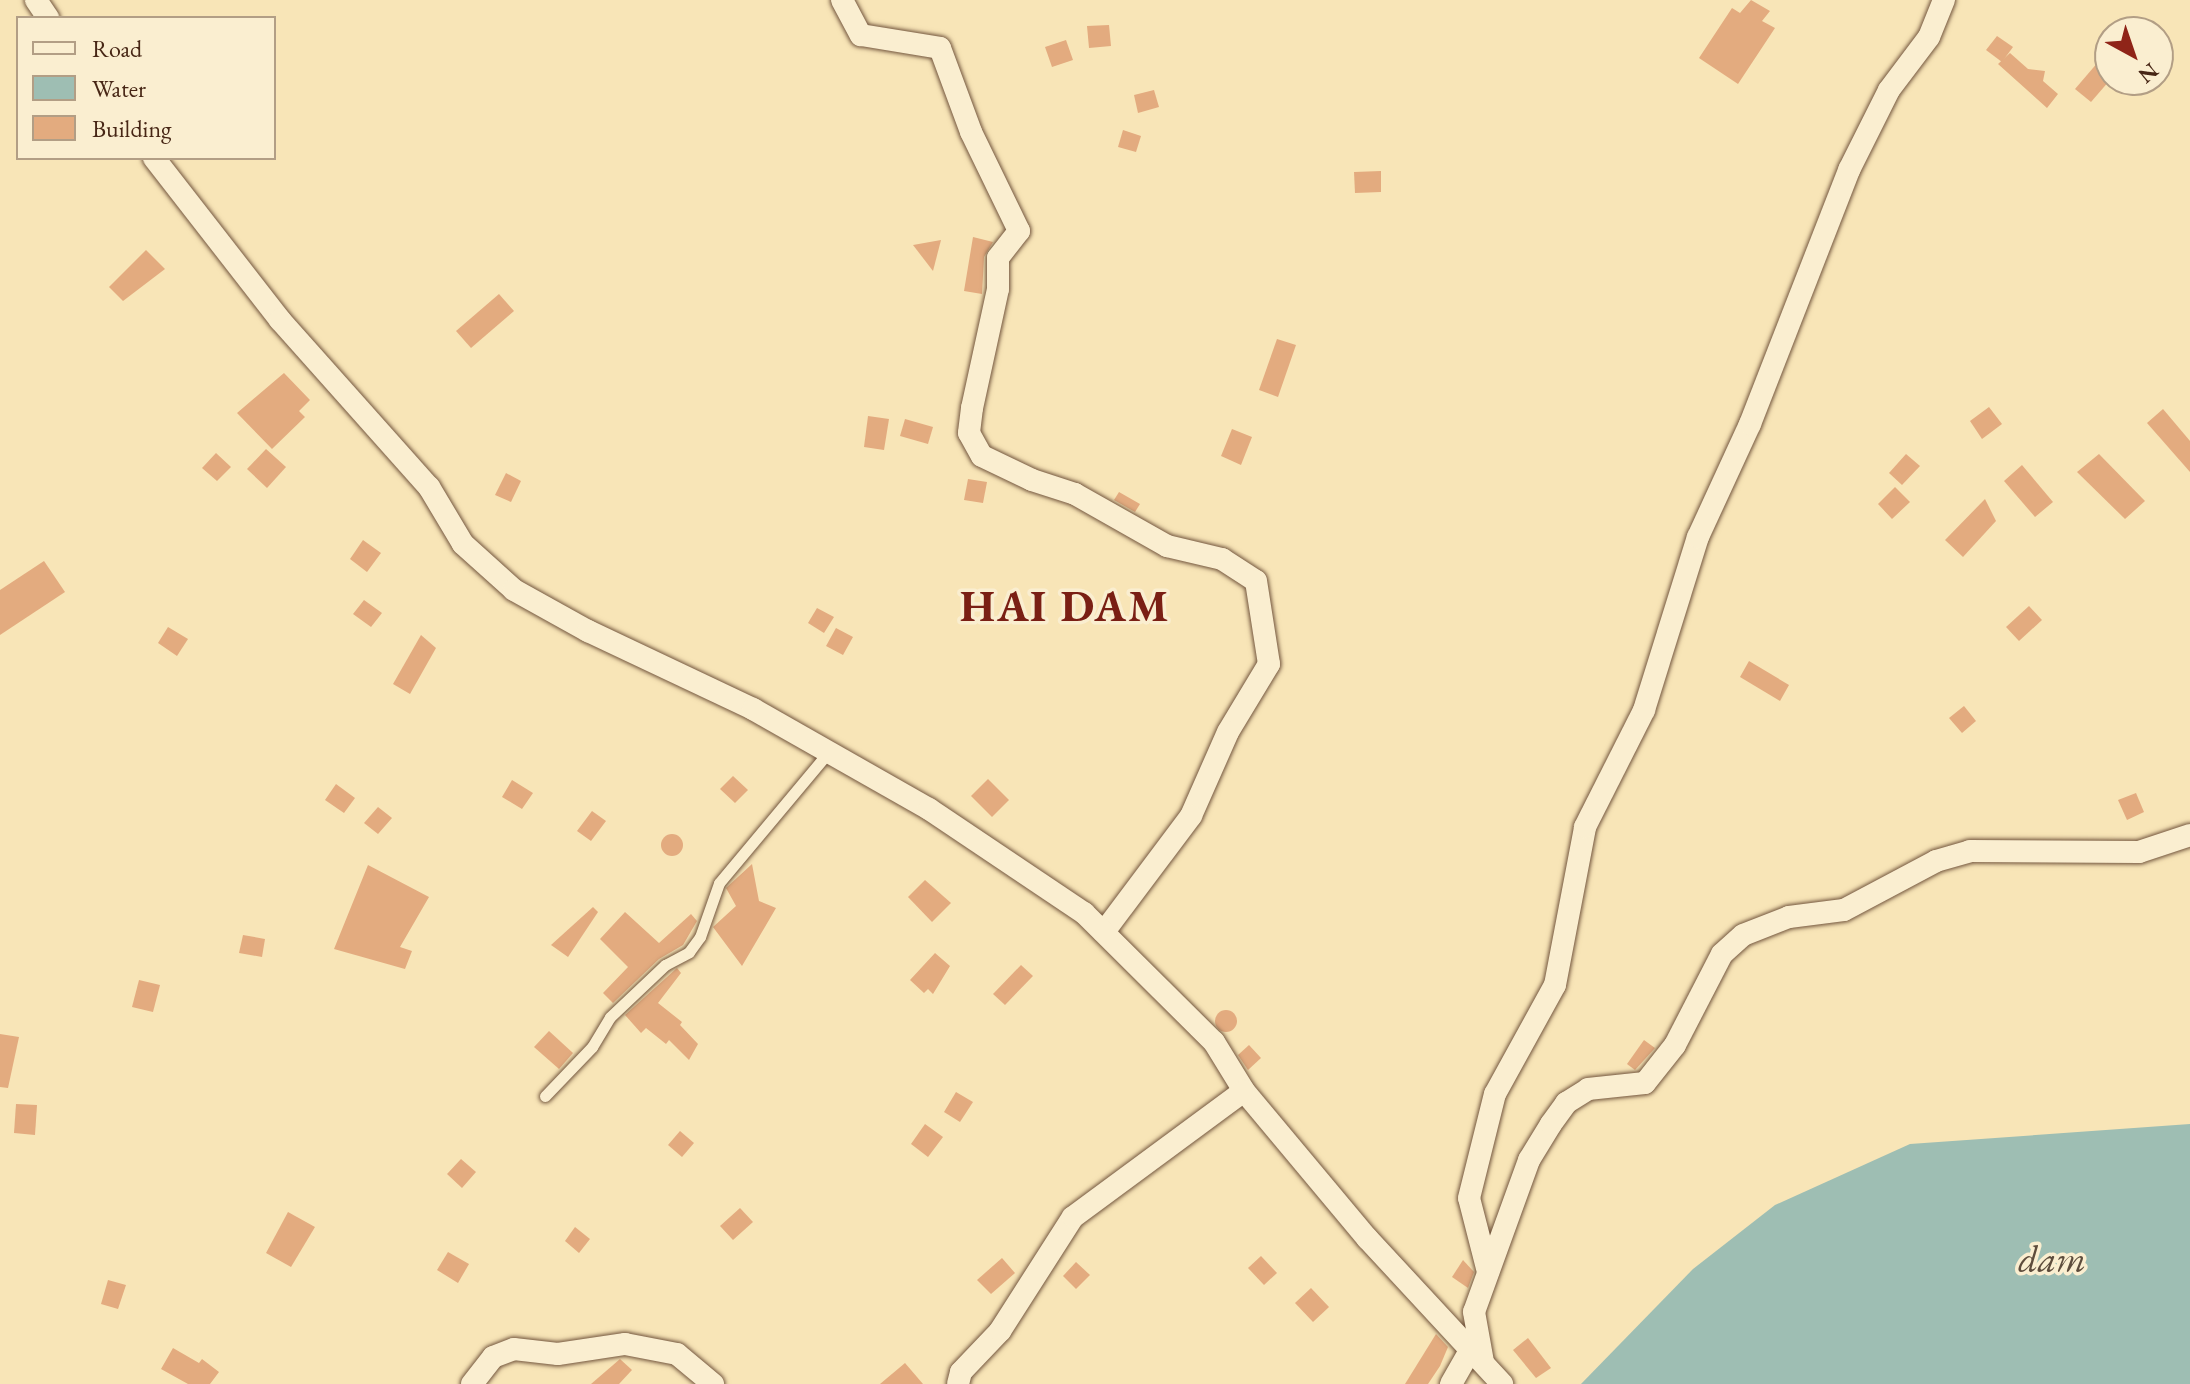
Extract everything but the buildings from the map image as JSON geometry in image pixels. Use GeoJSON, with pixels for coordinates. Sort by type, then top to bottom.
{"type":"FeatureCollection","features":[{"type":"Feature","properties":{"kind":"street"},"geometry":{"type":"LineString","coordinates":[[842,0],[861,35],[876,42],[928,42],[940,48],[971,132],[1019,231],[998,258],[998,289],[972,408],[969,433],[982,456],[1075,494],[1167,546],[1222,559],[1256,581],[1269,664],[1228,732],[1191,816],[1104,932]]}},
{"type":"Feature","properties":{"kind":"street"},"geometry":{"type":"LineString","coordinates":[[1488,1272],[1469,1198],[1495,1094],[1555,985],[1585,827],[1644,710],[1698,537],[1750,424],[1849,170],[1889,90],[1929,37],[1944,0]]}},
{"type":"Feature","properties":{"kind":"street"},"geometry":{"type":"LineString","coordinates":[[156,160],[280,320],[429,487],[463,544],[514,590],[753,709],[827,754],[929,809],[1104,932],[1214,1042],[1244,1091],[1367,1238],[1502,1384]]}},
{"type":"Feature","properties":{"kind":"street"},"geometry":{"type":"LineString","coordinates":[[1451,1384],[1477,1356],[1474,1312],[1529,1160],[1551,1124],[1566,1103],[1588,1089],[1645,1083],[1675,1045],[1722,954],[1743,935],[1789,917],[1844,910],[1936,861],[1970,851],[2139,852],[2190,835]]}},
{"type":"Feature","properties":{"kind":"street"},"geometry":{"type":"LineString","coordinates":[[958,1384],[961,1372],[1000,1331],[1073,1217],[1244,1091]]}},
{"type":"Feature","properties":{"kind":"street"},"geometry":{"type":"LineString","coordinates":[[472,1384],[493,1357],[514,1349],[558,1354],[625,1344],[677,1354],[713,1384]]}},
{"type":"Feature","properties":{"kind":"lane"},"geometry":{"type":"LineString","coordinates":[[545,1096],[592,1047],[610,1017],[665,965],[689,952],[700,937],[719,883],[827,754]]}},
{"type":"Feature","properties":{"kind":"water","name":"dam"},"geometry":{"type":"Polygon","coordinates":[[[2190,1124],[2190,1384],[1581,1384],[1693,1269],[1775,1205],[1910,1144],[2190,1124]]]}},
{"type":"Feature","properties":{"kind":"district","name":"HAI DAM"},"geometry":{"type":"Point","coordinates":[1065,606]}}]}
